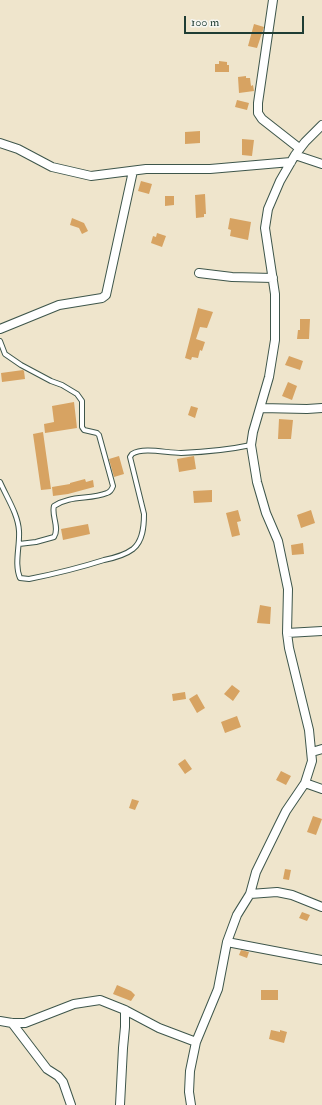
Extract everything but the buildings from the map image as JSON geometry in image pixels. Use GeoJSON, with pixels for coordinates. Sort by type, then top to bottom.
{"type":"FeatureCollection","features":[{"type":"Feature","properties":{"kind":"street"},"geometry":{"type":"LineString","coordinates":[[273,0],[258,103],[258,113],[295,155]]}},
{"type":"Feature","properties":{"kind":"street"},"geometry":{"type":"LineString","coordinates":[[191,1105],[189,1092],[190,1071],[196,1042],[218,989],[227,942],[237,915],[250,894],[256,872],[283,817],[305,783],[310,771],[312,752],[287,633],[289,605],[287,582],[278,541],[266,513],[257,482],[251,445],[253,432],[269,377],[275,340],[275,294],[265,228],[268,209],[295,155],[312,134],[322,125]]}},
{"type":"Feature","properties":{"kind":"street"},"geometry":{"type":"LineString","coordinates":[[0,142],[52,166],[91,176],[146,169],[217,168],[295,155],[322,164]]}},
{"type":"Feature","properties":{"kind":"street"},"geometry":{"type":"LineString","coordinates":[[0,329],[60,305],[103,298],[106,296],[133,171]]}},
{"type":"Feature","properties":{"kind":"street"},"geometry":{"type":"LineString","coordinates":[[199,273],[232,277],[273,278]]}},
{"type":"Feature","properties":{"kind":"street"},"geometry":{"type":"LineString","coordinates":[[261,408],[322,408]]}},
{"type":"Feature","properties":{"kind":"street"},"geometry":{"type":"LineString","coordinates":[[287,633],[322,631]]}},
{"type":"Feature","properties":{"kind":"street"},"geometry":{"type":"LineString","coordinates":[[312,752],[322,750]]}},
{"type":"Feature","properties":{"kind":"street"},"geometry":{"type":"LineString","coordinates":[[305,783],[322,789]]}},
{"type":"Feature","properties":{"kind":"street"},"geometry":{"type":"LineString","coordinates":[[250,894],[277,892],[292,895],[322,906]]}},
{"type":"Feature","properties":{"kind":"street"},"geometry":{"type":"LineString","coordinates":[[227,942],[322,960]]}},
{"type":"Feature","properties":{"kind":"street"},"geometry":{"type":"LineString","coordinates":[[0,1021],[12,1023],[25,1022],[74,1004],[92,1000],[100,1000],[125,1010],[159,1028],[196,1042]]}},
{"type":"Feature","properties":{"kind":"street"},"geometry":{"type":"LineString","coordinates":[[120,1105],[125,1010]]}},
{"type":"Feature","properties":{"kind":"street"},"geometry":{"type":"LineString","coordinates":[[12,1023],[47,1069],[58,1076],[63,1082],[71,1105]]}},
{"type":"Feature","properties":{"kind":"lane"},"geometry":{"type":"LineString","coordinates":[[0,341],[5,354],[20,365],[66,387],[77,394],[82,401],[82,427],[84,430],[97,433],[99,435],[113,486],[112,490],[108,493],[78,497],[58,503],[53,509],[56,531],[54,537],[36,542],[19,544]]}},
{"type":"Feature","properties":{"kind":"lane"},"geometry":{"type":"LineString","coordinates":[[0,482],[18,522],[18,570],[20,578],[24,579],[78,568],[120,556],[134,548],[140,538],[144,524],[144,514],[130,457],[132,454],[141,451],[179,453],[233,449],[251,445]]}}]}
